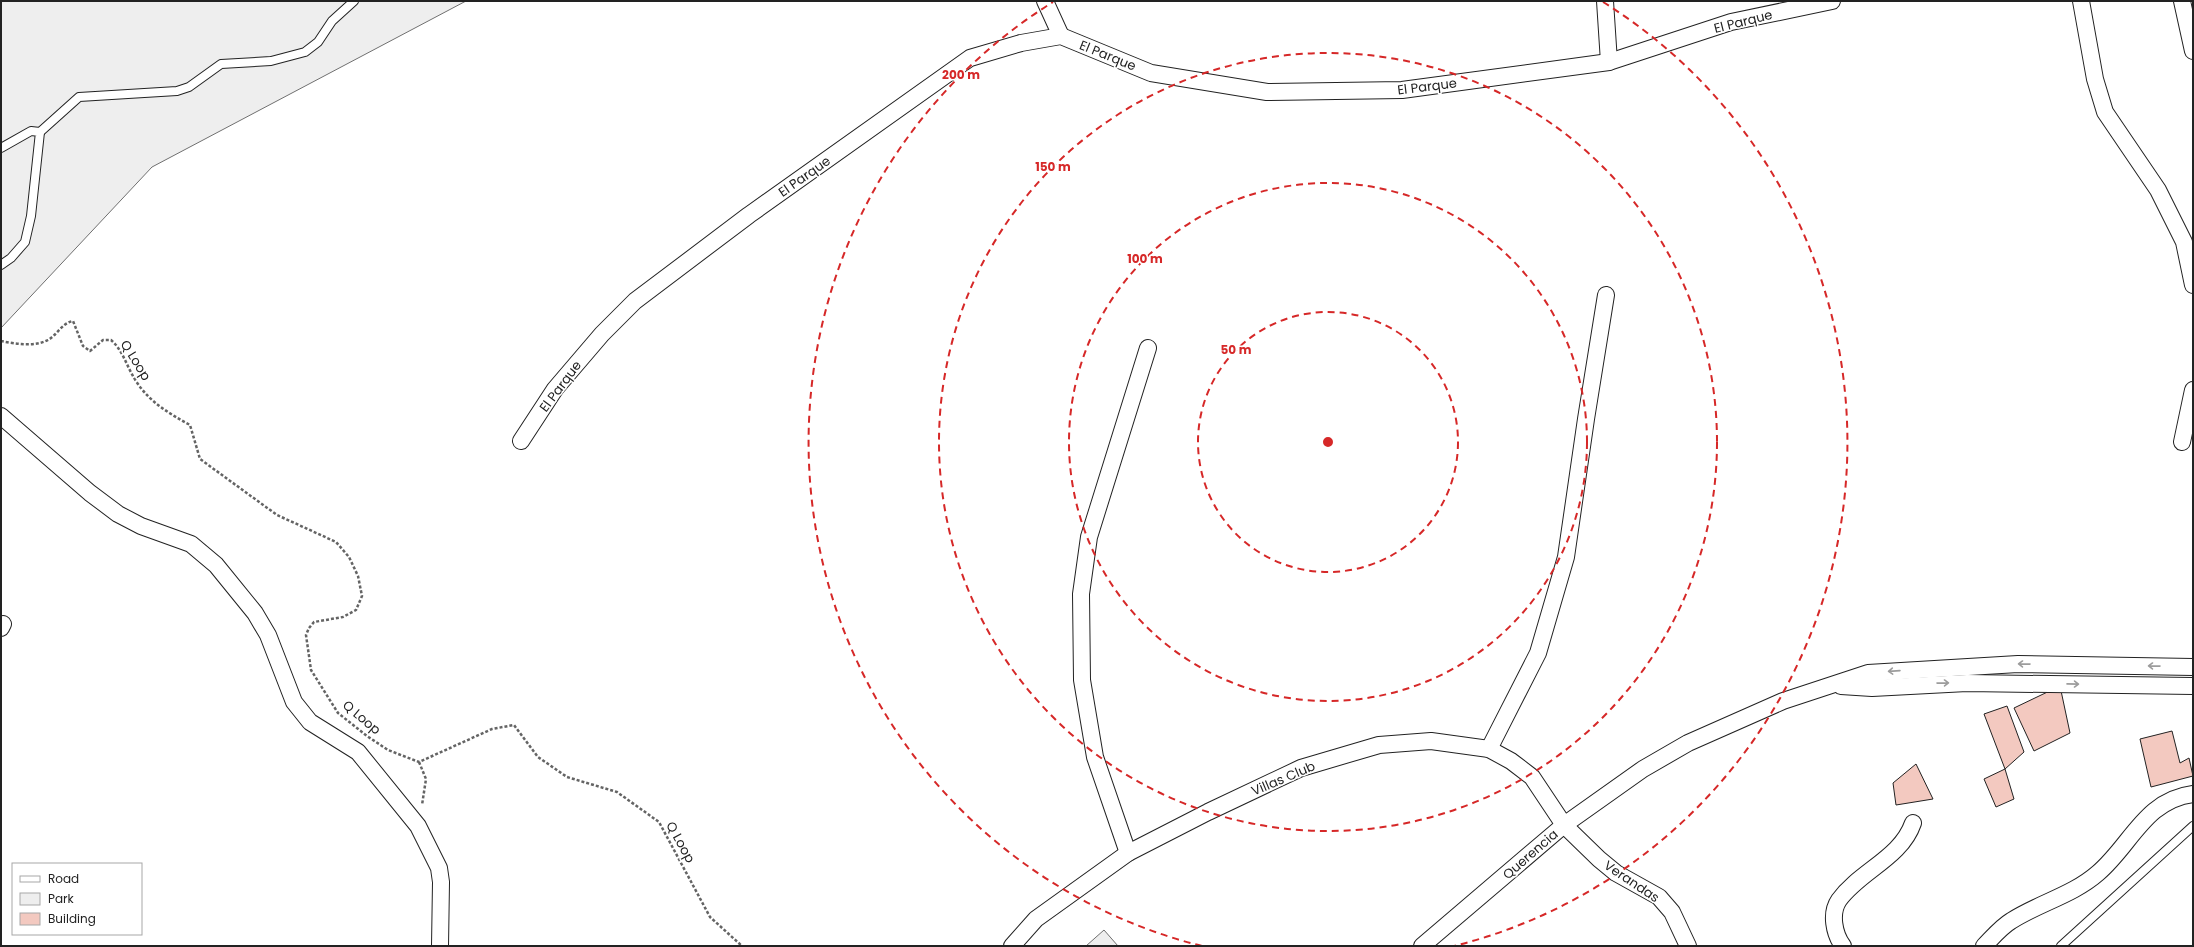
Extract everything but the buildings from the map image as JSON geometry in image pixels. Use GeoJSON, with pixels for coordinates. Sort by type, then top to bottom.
{"type":"FeatureCollection","features":[{"type":"Feature","properties":{"kind":"street"},"geometry":{"type":"LineString","coordinates":[[1045,1],[1061,36]]}},
{"type":"Feature","properties":{"kind":"street"},"geometry":{"type":"LineString","coordinates":[[1605,1],[1609,62]]}},
{"type":"Feature","properties":{"kind":"street","name":"El Parque"},"geometry":{"type":"LineString","coordinates":[[521,441],[555,389],[602,334],[635,301],[742,220],[970,58],[1021,43],[1061,36],[1151,73],[1268,92],[1402,90],[1609,62],[1731,22],[1832,1]]}},
{"type":"Feature","properties":{"kind":"street"},"geometry":{"type":"LineString","coordinates":[[2081,1],[2095,79],[2105,112],[2158,190],[2184,242],[2193,285]]}},
{"type":"Feature","properties":{"kind":"street"},"geometry":{"type":"LineString","coordinates":[[2182,1],[2193,52]]}},
{"type":"Feature","properties":{"kind":"street"},"geometry":{"type":"LineString","coordinates":[[1489,749],[1538,653],[1566,558],[1606,295]]}},
{"type":"Feature","properties":{"kind":"street"},"geometry":{"type":"LineString","coordinates":[[1128,853],[1095,757],[1082,680],[1081,594],[1089,536],[1148,348]]}},
{"type":"Feature","properties":{"kind":"street"},"geometry":{"type":"LineString","coordinates":[[2182,442],[2193,390]]}},
{"type":"Feature","properties":{"kind":"street"},"geometry":{"type":"LineString","coordinates":[[1,416],[90,493],[118,514],[141,526],[191,544],[216,565],[255,613],[268,634],[294,702],[310,722],[358,752],[418,826],[439,868],[441,882],[440,946]]}},
{"type":"Feature","properties":{"kind":"street"},"geometry":{"type":"LineString","coordinates":[[1834,686],[1868,673],[2018,664],[2193,666]]}},
{"type":"Feature","properties":{"kind":"street"},"geometry":{"type":"LineString","coordinates":[[1834,686],[1872,688],[1966,683],[2193,686]]}},
{"type":"Feature","properties":{"kind":"street","name":"Querencia"},"geometry":{"type":"LineString","coordinates":[[1422,946],[1564,826],[1643,769],[1688,743],[1783,701],[1834,686]]}},
{"type":"Feature","properties":{"kind":"street","name":"Villas Club"},"geometry":{"type":"LineString","coordinates":[[1012,946],[1036,919],[1128,853],[1208,812],[1301,768],[1379,745],[1431,741],[1489,749],[1511,761],[1532,778],[1564,826]]}},
{"type":"Feature","properties":{"kind":"street"},"geometry":{"type":"LineString","coordinates":[[1984,946],[2009,922],[2036,907],[2069,892],[2098,874],[2125,847],[2142,822],[2162,804],[2179,796],[2193,794]]}},
{"type":"Feature","properties":{"kind":"street"},"geometry":{"type":"LineString","coordinates":[[1843,946],[1833,921],[1838,901],[1896,850],[1909,835],[1913,823]]}},
{"type":"Feature","properties":{"kind":"street","name":"Verandas"},"geometry":{"type":"LineString","coordinates":[[1564,826],[1616,873],[1659,897],[1672,912],[1688,946]]}},
{"type":"Feature","properties":{"kind":"lane"},"geometry":{"type":"LineString","coordinates":[[1,265],[11,258],[25,242],[31,216],[40,132],[79,97],[177,92],[189,87],[221,64],[271,61],[305,52],[318,42],[332,21],[354,1]]}},
{"type":"Feature","properties":{"kind":"lane"},"geometry":{"type":"LineString","coordinates":[[1,148],[31,130],[40,132]]}},
{"type":"Feature","properties":{"kind":"lane"},"geometry":{"type":"LineString","coordinates":[[2061,946],[2193,826]]}},
{"type":"Feature","properties":{"kind":"path","name":"Q Loop"},"geometry":{"type":"LineString","coordinates":[[1,341],[14,344],[34,343],[48,340],[68,322],[73,321],[83,346],[90,351],[103,340],[111,340],[118,346],[137,383],[158,406],[190,426],[200,459],[277,515],[336,542],[349,557],[358,576],[362,596],[356,610],[343,617],[314,622],[306,635],[311,670],[316,681],[338,713],[367,736],[388,750],[419,762],[492,729],[514,725],[538,756],[567,777],[617,792],[659,822],[710,917],[742,946]]}},
{"type":"Feature","properties":{"kind":"path"},"geometry":{"type":"LineString","coordinates":[[418,826],[426,779],[419,762]]}},
{"type":"Feature","properties":{"kind":"green space"},"geometry":{"type":"Polygon","coordinates":[[[1,1],[466,1],[152,167],[1,328],[1,1]]]}},
{"type":"Feature","properties":{"kind":"green space"},"geometry":{"type":"Polygon","coordinates":[[[1104,930],[1118,946],[1086,946],[1104,930]]]}}]}
